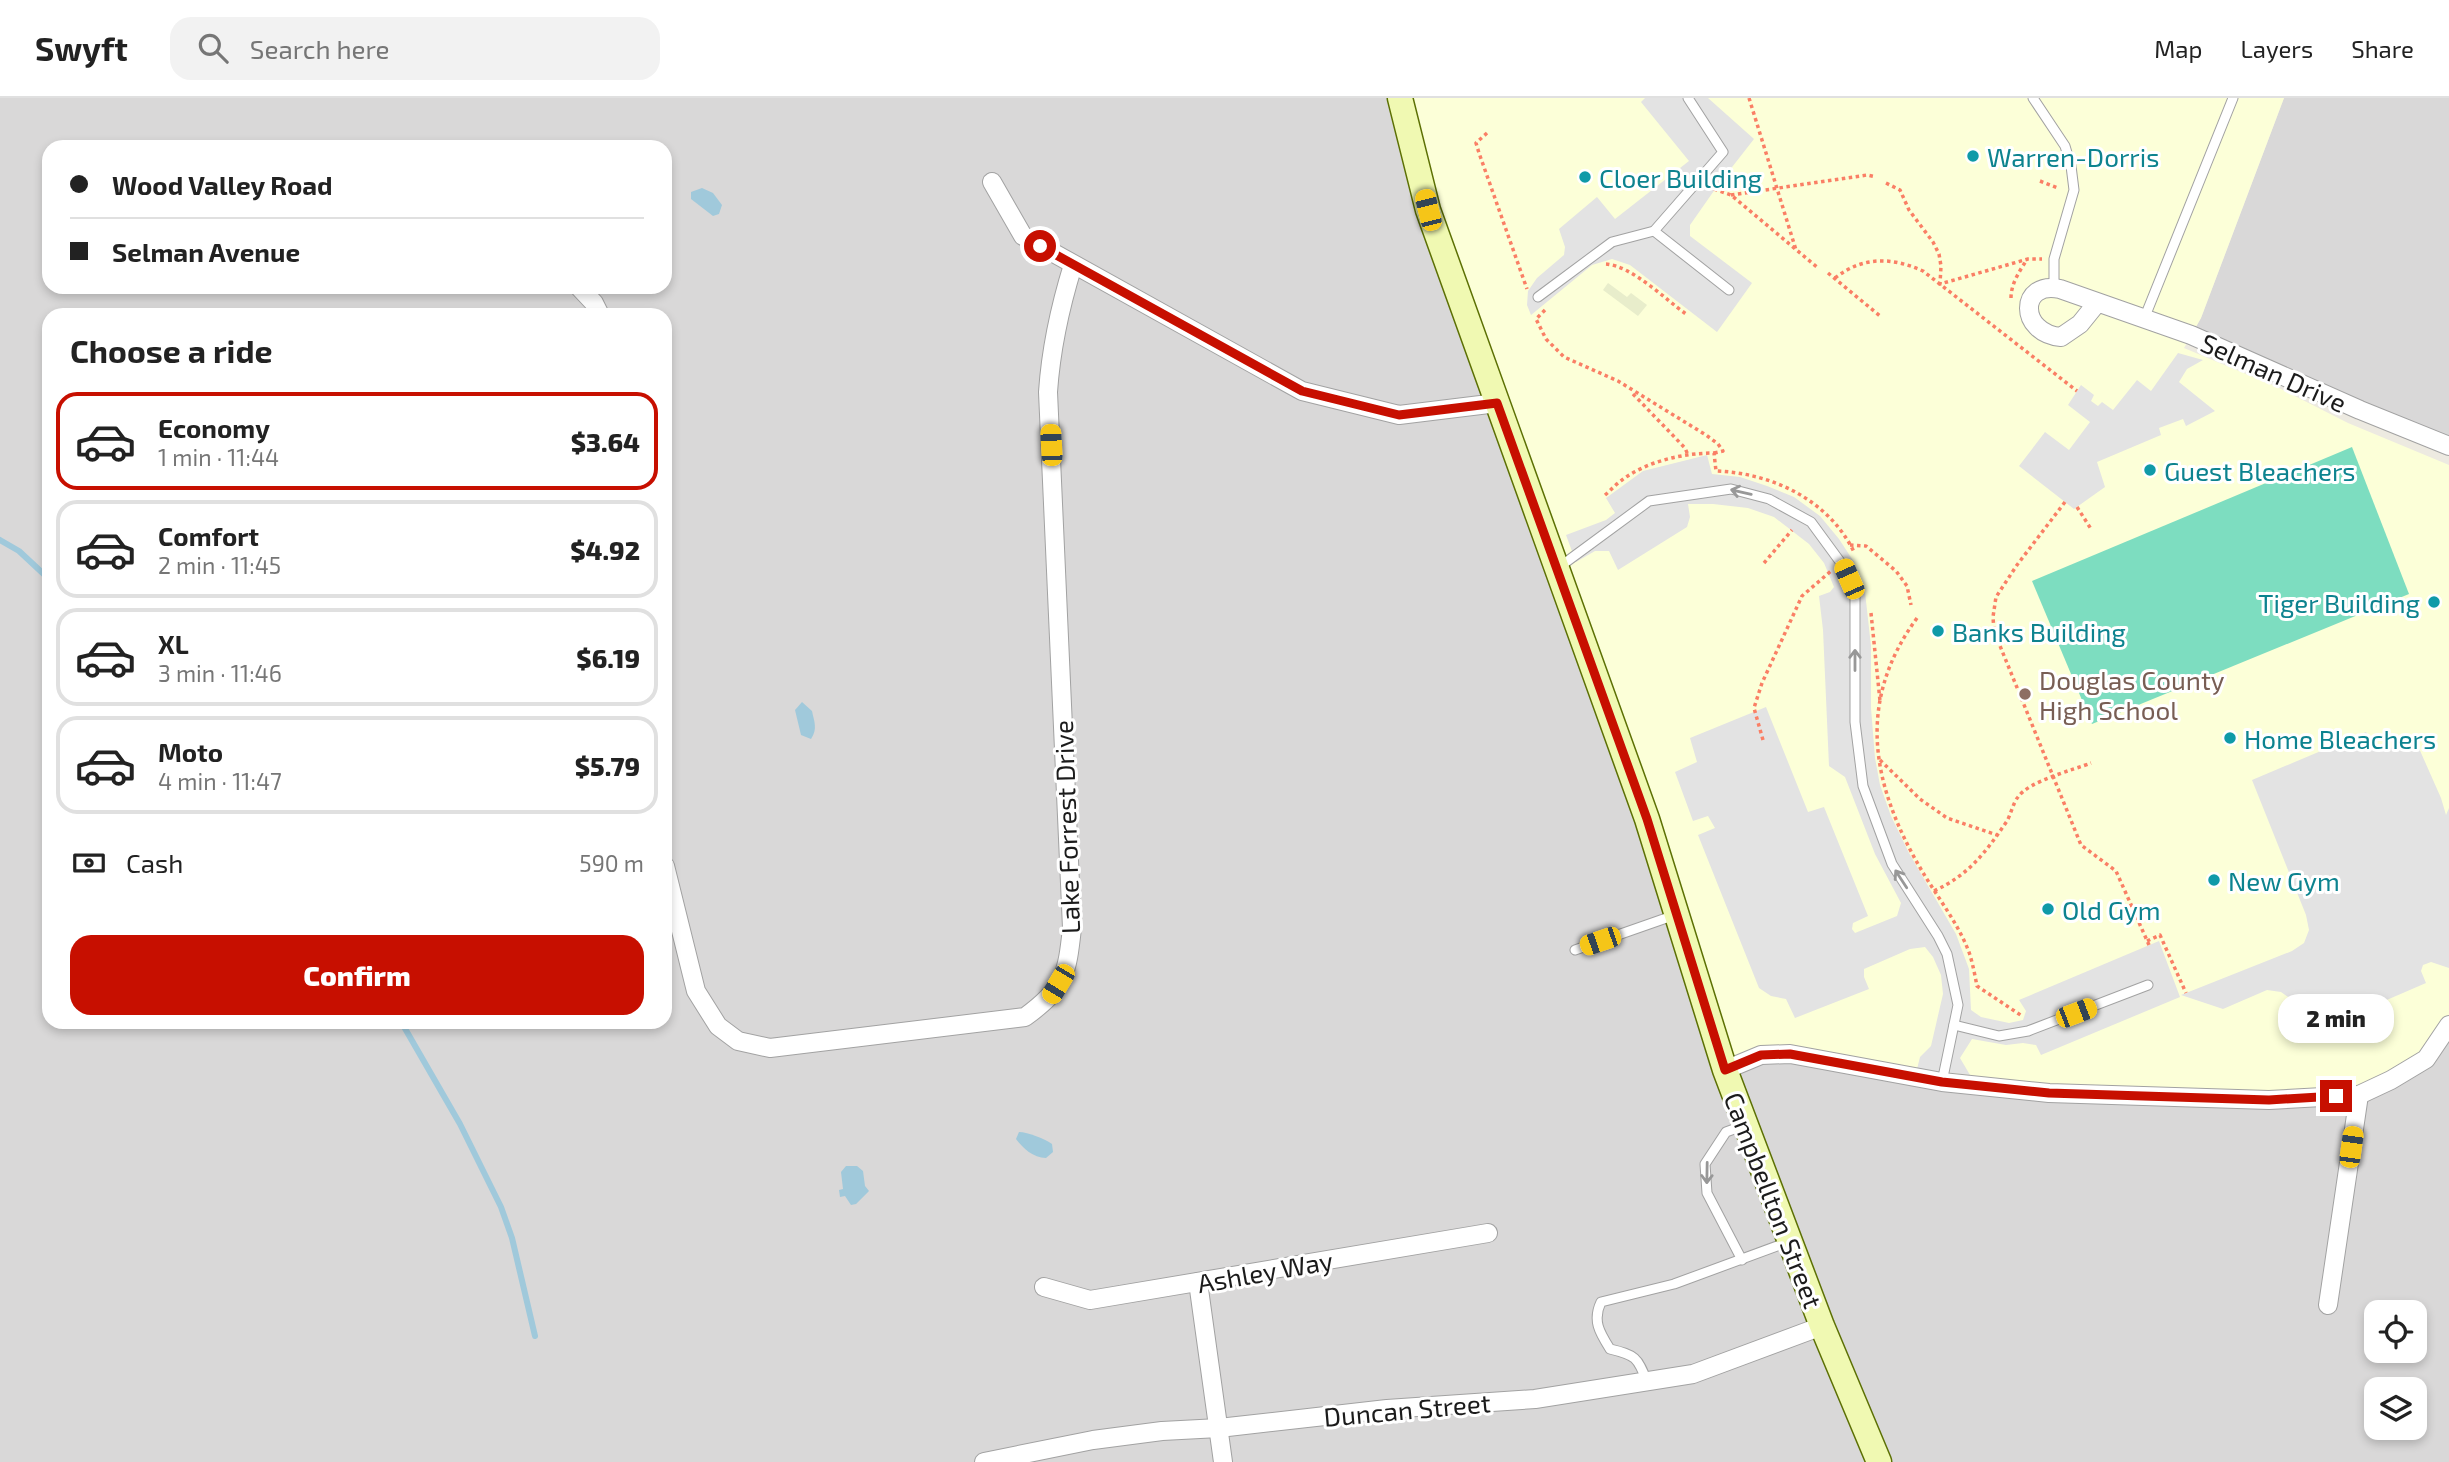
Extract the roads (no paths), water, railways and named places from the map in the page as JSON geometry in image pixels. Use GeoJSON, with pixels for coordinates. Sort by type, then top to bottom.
{"type":"FeatureCollection","features":[{"type":"Feature","properties":{"kind":"main road","name":"Campbellton Street"},"geometry":{"type":"LineString","coordinates":[[1400,98],[1428,210],[1647,819],[1725,1070],[1822,1326],[1879,1462]]}},
{"type":"Feature","properties":{"kind":"street"},"geometry":{"type":"LineString","coordinates":[[992,182],[1023,236],[1302,391],[1399,415],[1497,403]]}},
{"type":"Feature","properties":{"kind":"street","name":"Lake Forrest Drive"},"geometry":{"type":"LineString","coordinates":[[672,894],[696,991],[718,1026],[738,1041],[770,1048],[1026,1017],[1049,1000],[1067,969],[1072,928],[1048,392],[1051,353],[1062,299],[1073,265]]}},
{"type":"Feature","properties":{"kind":"street"},"geometry":{"type":"LineString","coordinates":[[2054,288],[2037,291],[2029,310],[2032,322],[2042,333],[2050,336],[2061,337],[2070,333],[2098,303]]}},
{"type":"Feature","properties":{"kind":"street","name":"Selman Drive"},"geometry":{"type":"LineString","coordinates":[[2054,288],[2204,341],[2449,446]]}},
{"type":"Feature","properties":{"kind":"street"},"geometry":{"type":"LineString","coordinates":[[586,294],[596,308]]}},
{"type":"Feature","properties":{"kind":"street"},"geometry":{"type":"LineString","coordinates":[[1725,1070],[1761,1055],[1790,1054],[1942,1082],[2049,1093],[2269,1100],[2359,1095],[2426,1059],[2449,1025]]}},
{"type":"Feature","properties":{"kind":"street"},"geometry":{"type":"LineString","coordinates":[[2328,1306],[2359,1095]]}},
{"type":"Feature","properties":{"kind":"street","name":"Ashley Way"},"geometry":{"type":"LineString","coordinates":[[1044,1287],[1090,1300],[1488,1233]]}},
{"type":"Feature","properties":{"kind":"street"},"geometry":{"type":"LineString","coordinates":[[1198,1282],[1223,1462]]}},
{"type":"Feature","properties":{"kind":"street","name":"Duncan Street"},"geometry":{"type":"LineString","coordinates":[[984,1462],[1093,1440],[1162,1431],[1219,1428],[1387,1409],[1535,1399],[1647,1382],[1693,1374],[1822,1326]]}},
{"type":"Feature","properties":{"kind":"lane"},"geometry":{"type":"LineString","coordinates":[[1538,297],[1612,242],[1654,231],[1723,152],[1688,98]]}},
{"type":"Feature","properties":{"kind":"lane"},"geometry":{"type":"LineString","coordinates":[[2033,98],[2065,146],[2074,190],[2054,259],[2054,288]]}},
{"type":"Feature","properties":{"kind":"lane"},"geometry":{"type":"LineString","coordinates":[[2144,319],[2233,98]]}},
{"type":"Feature","properties":{"kind":"lane"},"geometry":{"type":"LineString","coordinates":[[1654,231],[1729,290]]}},
{"type":"Feature","properties":{"kind":"lane"},"geometry":{"type":"LineString","coordinates":[[1557,569],[1649,502],[1731,489],[1769,499],[1811,522],[1841,563],[1855,595],[1855,722],[1863,786],[1892,864],[1938,936],[1951,968],[1958,1005],[1942,1082]]}},
{"type":"Feature","properties":{"kind":"lane"},"geometry":{"type":"LineString","coordinates":[[1575,950],[1677,914]]}},
{"type":"Feature","properties":{"kind":"lane"},"geometry":{"type":"LineString","coordinates":[[1954,1025],[1999,1036],[2028,1031],[2148,985]]}},
{"type":"Feature","properties":{"kind":"lane"},"geometry":{"type":"LineString","coordinates":[[1742,1260],[1707,1193],[1705,1164],[1726,1132],[1746,1125]]}},
{"type":"Feature","properties":{"kind":"lane"},"geometry":{"type":"LineString","coordinates":[[1647,1382],[1640,1361],[1630,1354],[1610,1349],[1598,1330],[1596,1312],[1601,1302],[1674,1284],[1790,1242]]}},
{"type":"Feature","properties":{"kind":"water"},"geometry":{"type":"Polygon","coordinates":[[[702,188],[713,193],[722,205],[719,214],[713,216],[691,199],[691,192],[702,188]]]}},
{"type":"Feature","properties":{"kind":"water"},"geometry":{"type":"Polygon","coordinates":[[[802,702],[812,711],[815,728],[811,739],[801,735],[795,710],[802,702]]]}},
{"type":"Feature","properties":{"kind":"water"},"geometry":{"type":"Polygon","coordinates":[[[1019,1132],[1032,1134],[1049,1142],[1053,1152],[1046,1158],[1033,1154],[1016,1139],[1019,1132]]]}},
{"type":"Feature","properties":{"kind":"water"},"geometry":{"type":"Polygon","coordinates":[[[846,1166],[857,1166],[863,1171],[865,1186],[869,1191],[856,1204],[851,1205],[845,1196],[840,1197],[839,1190],[843,1189],[841,1172],[846,1166]]]}},
{"type":"Feature","properties":{"kind":"waterway"},"geometry":{"type":"LineString","coordinates":[[0,540],[19,551],[42,572]]}},
{"type":"Feature","properties":{"kind":"waterway"},"geometry":{"type":"LineString","coordinates":[[405,1029],[460,1124],[501,1207],[512,1238],[535,1336]]}},
{"type":"Feature","properties":{"kind":"place","name":"Warren-Dorris"},"geometry":{"type":"Point","coordinates":[1973,156]}},
{"type":"Feature","properties":{"kind":"place","name":"Cloer Building"},"geometry":{"type":"Point","coordinates":[1585,177]}},
{"type":"Feature","properties":{"kind":"place","name":"Guest Bleachers"},"geometry":{"type":"Point","coordinates":[2150,470]}},
{"type":"Feature","properties":{"kind":"place","name":"Tiger Building"},"geometry":{"type":"Point","coordinates":[2434,602]}},
{"type":"Feature","properties":{"kind":"place","name":"Banks Building"},"geometry":{"type":"Point","coordinates":[1938,631]}},
{"type":"Feature","properties":{"kind":"place","name":"Douglas County High School"},"geometry":{"type":"Point","coordinates":[2025,694]}},
{"type":"Feature","properties":{"kind":"place","name":"Home Bleachers"},"geometry":{"type":"Point","coordinates":[2230,738]}},
{"type":"Feature","properties":{"kind":"place","name":"New Gym"},"geometry":{"type":"Point","coordinates":[2214,880]}},
{"type":"Feature","properties":{"kind":"place","name":"Old Gym"},"geometry":{"type":"Point","coordinates":[2048,909]}}]}
